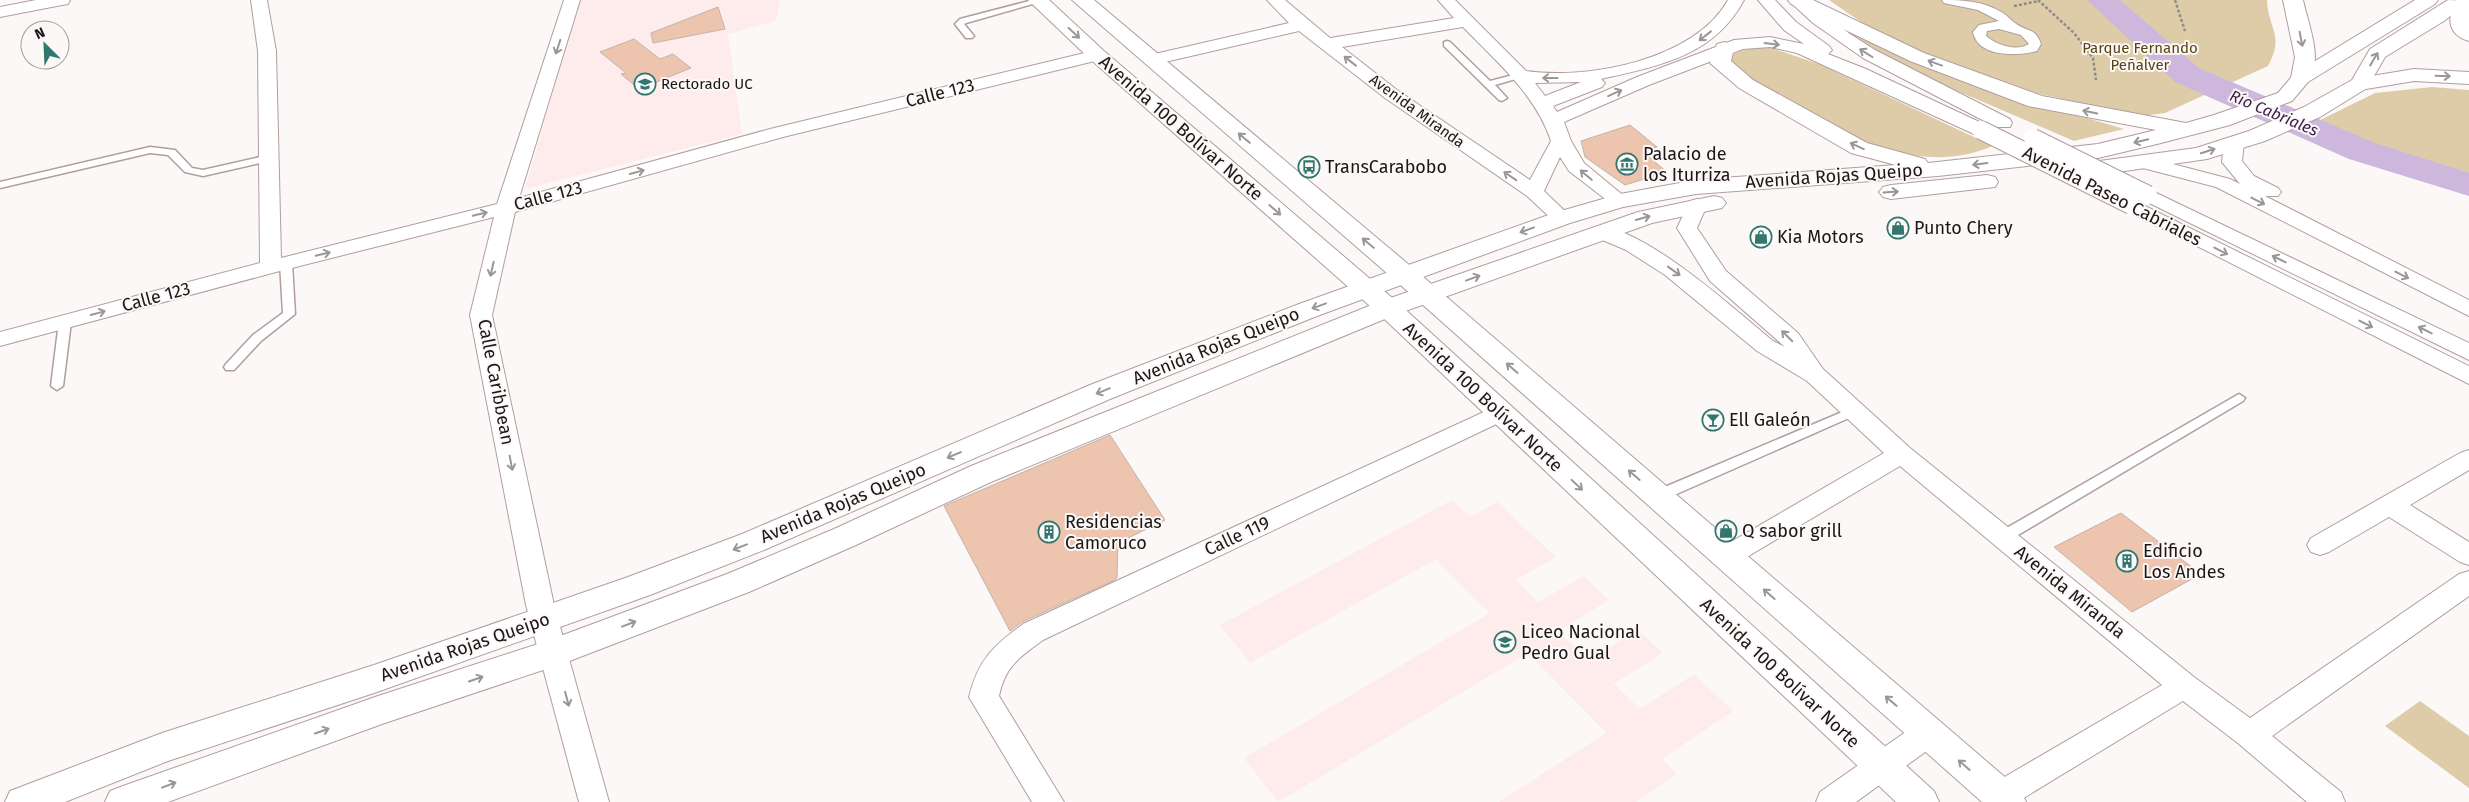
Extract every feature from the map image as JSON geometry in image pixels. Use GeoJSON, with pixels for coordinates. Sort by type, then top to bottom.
{"type":"FeatureCollection","features":[{"type":"Feature","properties":{"kind":"main road","name":"Avenida 100 Bolívar Norte"},"geometry":{"type":"LineString","coordinates":[[1038,0],[1097,55],[1388,308],[1499,413],[1921,802]]}},
{"type":"Feature","properties":{"kind":"main road","name":"Avenida 100 Bolívar Norte"},"geometry":{"type":"LineString","coordinates":[[1082,0],[1405,275],[2004,799]]}},
{"type":"Feature","properties":{"kind":"main road"},"geometry":{"type":"LineString","coordinates":[[1797,0],[1917,57],[2036,101],[2124,119],[2190,128]]}},
{"type":"Feature","properties":{"kind":"main road"},"geometry":{"type":"LineString","coordinates":[[2292,0],[2305,57],[2301,78]]}},
{"type":"Feature","properties":{"kind":"main road","name":"Avenida Rojas Queipo"},"geometry":{"type":"LineString","coordinates":[[23,802],[162,748],[374,679],[639,586],[753,542],[1100,392],[1365,288],[1562,218],[1620,201],[1696,187],[1938,169],[2098,151],[2222,120],[2285,97],[2301,78],[2428,0]]}},
{"type":"Feature","properties":{"kind":"main road"},"geometry":{"type":"LineString","coordinates":[[2360,84],[2377,53],[2437,17],[2460,0]]}},
{"type":"Feature","properties":{"kind":"main road"},"geometry":{"type":"LineString","coordinates":[[2466,0],[2459,13],[2459,23],[2469,35]]}},
{"type":"Feature","properties":{"kind":"main road"},"geometry":{"type":"LineString","coordinates":[[1724,48],[1720,63],[1746,84],[1843,139],[1860,148],[1938,169]]}},
{"type":"Feature","properties":{"kind":"main road"},"geometry":{"type":"LineString","coordinates":[[2360,84],[2414,75],[2469,78]]}},
{"type":"Feature","properties":{"kind":"main road","name":"Avenida Rojas Queipo"},"geometry":{"type":"LineString","coordinates":[[123,802],[369,714],[555,652],[738,583],[845,537],[981,474],[1388,308],[1646,217],[1697,205],[1766,196],[1839,196],[1938,189],[2146,163],[2199,154],[2257,136],[2312,112],[2360,84]]}},
{"type":"Feature","properties":{"kind":"street"},"geometry":{"type":"LineString","coordinates":[[0,12],[62,0]]}},
{"type":"Feature","properties":{"kind":"street"},"geometry":{"type":"LineString","coordinates":[[259,0],[267,52],[269,158],[278,265]]}},
{"type":"Feature","properties":{"kind":"street","name":"Calle Caribbean"},"geometry":{"type":"LineString","coordinates":[[572,0],[506,208],[481,315],[540,605],[546,618],[594,802]]}},
{"type":"Feature","properties":{"kind":"street","name":"Avenida Miranda"},"geometry":{"type":"LineString","coordinates":[[1276,0],[1302,25],[1391,94],[1534,192],[1562,218]]}},
{"type":"Feature","properties":{"kind":"street"},"geometry":{"type":"LineString","coordinates":[[1446,0],[1521,76],[1554,120],[1561,141],[1576,167],[1620,201]]}},
{"type":"Feature","properties":{"kind":"street"},"geometry":{"type":"LineString","coordinates":[[1542,104],[1695,44],[1721,23],[1736,0]]}},
{"type":"Feature","properties":{"kind":"street","name":"Avenida Paseo Cabriales"},"geometry":{"type":"LineString","coordinates":[[1766,0],[1790,26],[1835,58],[1873,80],[2469,352]]}},
{"type":"Feature","properties":{"kind":"street","name":"Avenida Paseo Cabriales"},"geometry":{"type":"LineString","coordinates":[[1797,0],[1836,34],[1870,56],[2003,123],[2139,200],[2469,376]]}},
{"type":"Feature","properties":{"kind":"street"},"geometry":{"type":"LineString","coordinates":[[1948,0],[1971,5],[1992,13],[2010,26]]}},
{"type":"Feature","properties":{"kind":"street"},"geometry":{"type":"LineString","coordinates":[[1328,44],[1467,21]]}},
{"type":"Feature","properties":{"kind":"street"},"geometry":{"type":"LineString","coordinates":[[1152,60],[1302,25]]}},
{"type":"Feature","properties":{"kind":"street"},"geometry":{"type":"LineString","coordinates":[[1554,120],[1724,48],[1740,44],[1770,42],[1802,49],[1873,80]]}},
{"type":"Feature","properties":{"kind":"street","name":"Calle 123"},"geometry":{"type":"LineString","coordinates":[[0,339],[278,265],[506,208],[776,133],[1097,55]]}},
{"type":"Feature","properties":{"kind":"street"},"geometry":{"type":"LineString","coordinates":[[1521,76],[1574,78],[1648,62]]}},
{"type":"Feature","properties":{"kind":"street"},"geometry":{"type":"LineString","coordinates":[[1534,192],[1548,161],[1561,141]]}},
{"type":"Feature","properties":{"kind":"street"},"geometry":{"type":"LineString","coordinates":[[2234,143],[2232,162],[2248,180],[2469,292]]}},
{"type":"Feature","properties":{"kind":"street"},"geometry":{"type":"LineString","coordinates":[[2146,163],[2222,183],[2469,309]]}},
{"type":"Feature","properties":{"kind":"street","name":"Avenida Miranda"},"geometry":{"type":"LineString","coordinates":[[1697,205],[1687,228],[1718,276],[1790,338],[1816,375],[1854,411],[1901,454],[2184,686],[2250,735],[2330,802]]}},
{"type":"Feature","properties":{"kind":"street","name":"Avenida Miranda"},"geometry":{"type":"LineString","coordinates":[[1600,232],[1633,245],[1673,270],[1765,346],[1816,375]]}},
{"type":"Feature","properties":{"kind":"street","name":"Calle 119"},"geometry":{"type":"LineString","coordinates":[[1049,802],[984,697],[988,676],[1000,656],[1033,632],[1499,413]]}},
{"type":"Feature","properties":{"kind":"street"},"geometry":{"type":"LineString","coordinates":[[1726,557],[1901,454]]}},
{"type":"Feature","properties":{"kind":"street"},"geometry":{"type":"LineString","coordinates":[[2320,545],[2469,459]]}},
{"type":"Feature","properties":{"kind":"street"},"geometry":{"type":"LineString","coordinates":[[2390,505],[2469,555]]}},
{"type":"Feature","properties":{"kind":"street"},"geometry":{"type":"LineString","coordinates":[[2250,735],[2469,582]]}},
{"type":"Feature","properties":{"kind":"street"},"geometry":{"type":"LineString","coordinates":[[2004,799],[2184,686]]}},
{"type":"Feature","properties":{"kind":"street"},"geometry":{"type":"LineString","coordinates":[[1831,802],[1928,734]]}},
{"type":"Feature","properties":{"kind":"lane"},"geometry":{"type":"LineString","coordinates":[[969,36],[959,24],[963,21],[1038,0]]}},
{"type":"Feature","properties":{"kind":"lane"},"geometry":{"type":"LineString","coordinates":[[1448,44],[1502,98]]}},
{"type":"Feature","properties":{"kind":"lane"},"geometry":{"type":"LineString","coordinates":[[1488,84],[1521,76]]}},
{"type":"Feature","properties":{"kind":"lane"},"geometry":{"type":"LineString","coordinates":[[0,184],[150,150],[170,152],[189,170],[203,173],[269,158]]}},
{"type":"Feature","properties":{"kind":"lane"},"geometry":{"type":"LineString","coordinates":[[230,367],[257,338],[289,314],[278,265]]}},
{"type":"Feature","properties":{"kind":"lane"},"geometry":{"type":"LineString","coordinates":[[58,386],[65,322]]}},
{"type":"Feature","properties":{"kind":"lane"},"geometry":{"type":"LineString","coordinates":[[2003,537],[2239,398]]}},
{"type":"Feature","properties":{"kind":"lane"},"geometry":{"type":"LineString","coordinates":[[1658,496],[1854,411]]}},
{"type":"Feature","properties":{"kind":"path"},"geometry":{"type":"LineString","coordinates":[[2038,0],[2074,33],[2093,58],[2096,80]]}},
{"type":"Feature","properties":{"kind":"path"},"geometry":{"type":"LineString","coordinates":[[2175,0],[2185,31]]}},
{"type":"Feature","properties":{"kind":"shaded area","name":"Rectorado UC"},"geometry":{"type":"Polygon","coordinates":[[[579,0],[780,0],[776,21],[728,34],[742,134],[525,189],[579,0]]]}},
{"type":"Feature","properties":{"kind":"shaded area","name":"Liceo Nacional Pedro Gual"},"geometry":{"type":"Polygon","coordinates":[[[1452,500],[1470,517],[1497,502],[1556,557],[1516,580],[1538,602],[1584,576],[1609,600],[1558,631],[1588,661],[1638,630],[1663,653],[1614,684],[1640,709],[1694,674],[1733,711],[1662,759],[1677,774],[1636,802],[1499,802],[1606,733],[1528,653],[1278,802],[1244,758],[1490,613],[1436,559],[1250,663],[1220,625],[1452,500]]]}},
{"type":"Feature","properties":{"kind":"green space","name":"Parque Fernando Peñalver"},"geometry":{"type":"Polygon","coordinates":[[[1829,0],[2267,0],[2274,32],[2275,47],[2268,66],[2165,113],[2142,116],[2026,91],[1949,65],[1874,31],[1829,0]]]}},
{"type":"Feature","properties":{"kind":"green space"},"geometry":{"type":"Polygon","coordinates":[[[1839,28],[2027,100],[2124,129],[2074,141],[1941,84],[1873,49],[1839,28]]]}},
{"type":"Feature","properties":{"kind":"green space"},"geometry":{"type":"Polygon","coordinates":[[[1768,47],[1819,64],[1993,146],[1959,156],[1927,157],[1894,151],[1863,140],[1801,109],[1744,74],[1733,64],[1730,57],[1743,50],[1768,47]]]}},
{"type":"Feature","properties":{"kind":"green space"},"geometry":{"type":"Polygon","coordinates":[[[2432,87],[2469,90],[2469,187],[2304,128],[2375,93],[2432,87]]]}},
{"type":"Feature","properties":{"kind":"green space"},"geometry":{"type":"Polygon","coordinates":[[[2420,701],[2469,736],[2469,788],[2385,726],[2420,701]]]}},
{"type":"Feature","properties":{"kind":"building"},"geometry":{"type":"Polygon","coordinates":[[[718,7],[725,29],[653,43],[651,33],[718,7]]]}},
{"type":"Feature","properties":{"kind":"building"},"geometry":{"type":"Polygon","coordinates":[[[634,39],[660,59],[673,54],[691,68],[639,89],[621,74],[626,73],[600,52],[634,39]]]}},
{"type":"Feature","properties":{"kind":"building","name":"Palacio de los Iturriza"},"geometry":{"type":"Polygon","coordinates":[[[1630,125],[1657,147],[1643,152],[1667,172],[1625,185],[1585,157],[1581,141],[1630,125]]]}},
{"type":"Feature","properties":{"kind":"building","name":"Residencias Camoruco"},"geometry":{"type":"Polygon","coordinates":[[[1110,435],[1165,520],[1118,543],[1117,577],[1115,580],[1022,622],[1010,631],[944,506],[1110,435]]]}},
{"type":"Feature","properties":{"kind":"building","name":"Edificio Los Andes"},"geometry":{"type":"Polygon","coordinates":[[[2121,513],[2201,574],[2132,612],[2054,547],[2121,513]]]}},
{"type":"Feature","properties":{"kind":"waterway","name":"Río Cabriales"},"geometry":{"type":"LineString","coordinates":[[2102,0],[2187,75],[2362,151],[2469,185]]}},
{"type":"Feature","properties":{"kind":"place","name":"Rectorado UC"},"geometry":{"type":"Point","coordinates":[645,84]}},
{"type":"Feature","properties":{"kind":"place","name":"Palacio de los Iturriza"},"geometry":{"type":"Point","coordinates":[1627,164]}},
{"type":"Feature","properties":{"kind":"place","name":"TransCarabobo"},"geometry":{"type":"Point","coordinates":[1309,167]}},
{"type":"Feature","properties":{"kind":"place","name":"Punto Chery"},"geometry":{"type":"Point","coordinates":[1898,228]}},
{"type":"Feature","properties":{"kind":"place","name":"Kia Motors"},"geometry":{"type":"Point","coordinates":[1761,237]}},
{"type":"Feature","properties":{"kind":"place","name":"Ell Galeón"},"geometry":{"type":"Point","coordinates":[1713,420]}},
{"type":"Feature","properties":{"kind":"place","name":"Q sabor grill"},"geometry":{"type":"Point","coordinates":[1726,531]}},
{"type":"Feature","properties":{"kind":"place","name":"Residencias Camoruco"},"geometry":{"type":"Point","coordinates":[1049,532]}},
{"type":"Feature","properties":{"kind":"place","name":"Edificio Los Andes"},"geometry":{"type":"Point","coordinates":[2127,561]}},
{"type":"Feature","properties":{"kind":"place","name":"Liceo Nacional Pedro Gual"},"geometry":{"type":"Point","coordinates":[1505,642]}}]}
